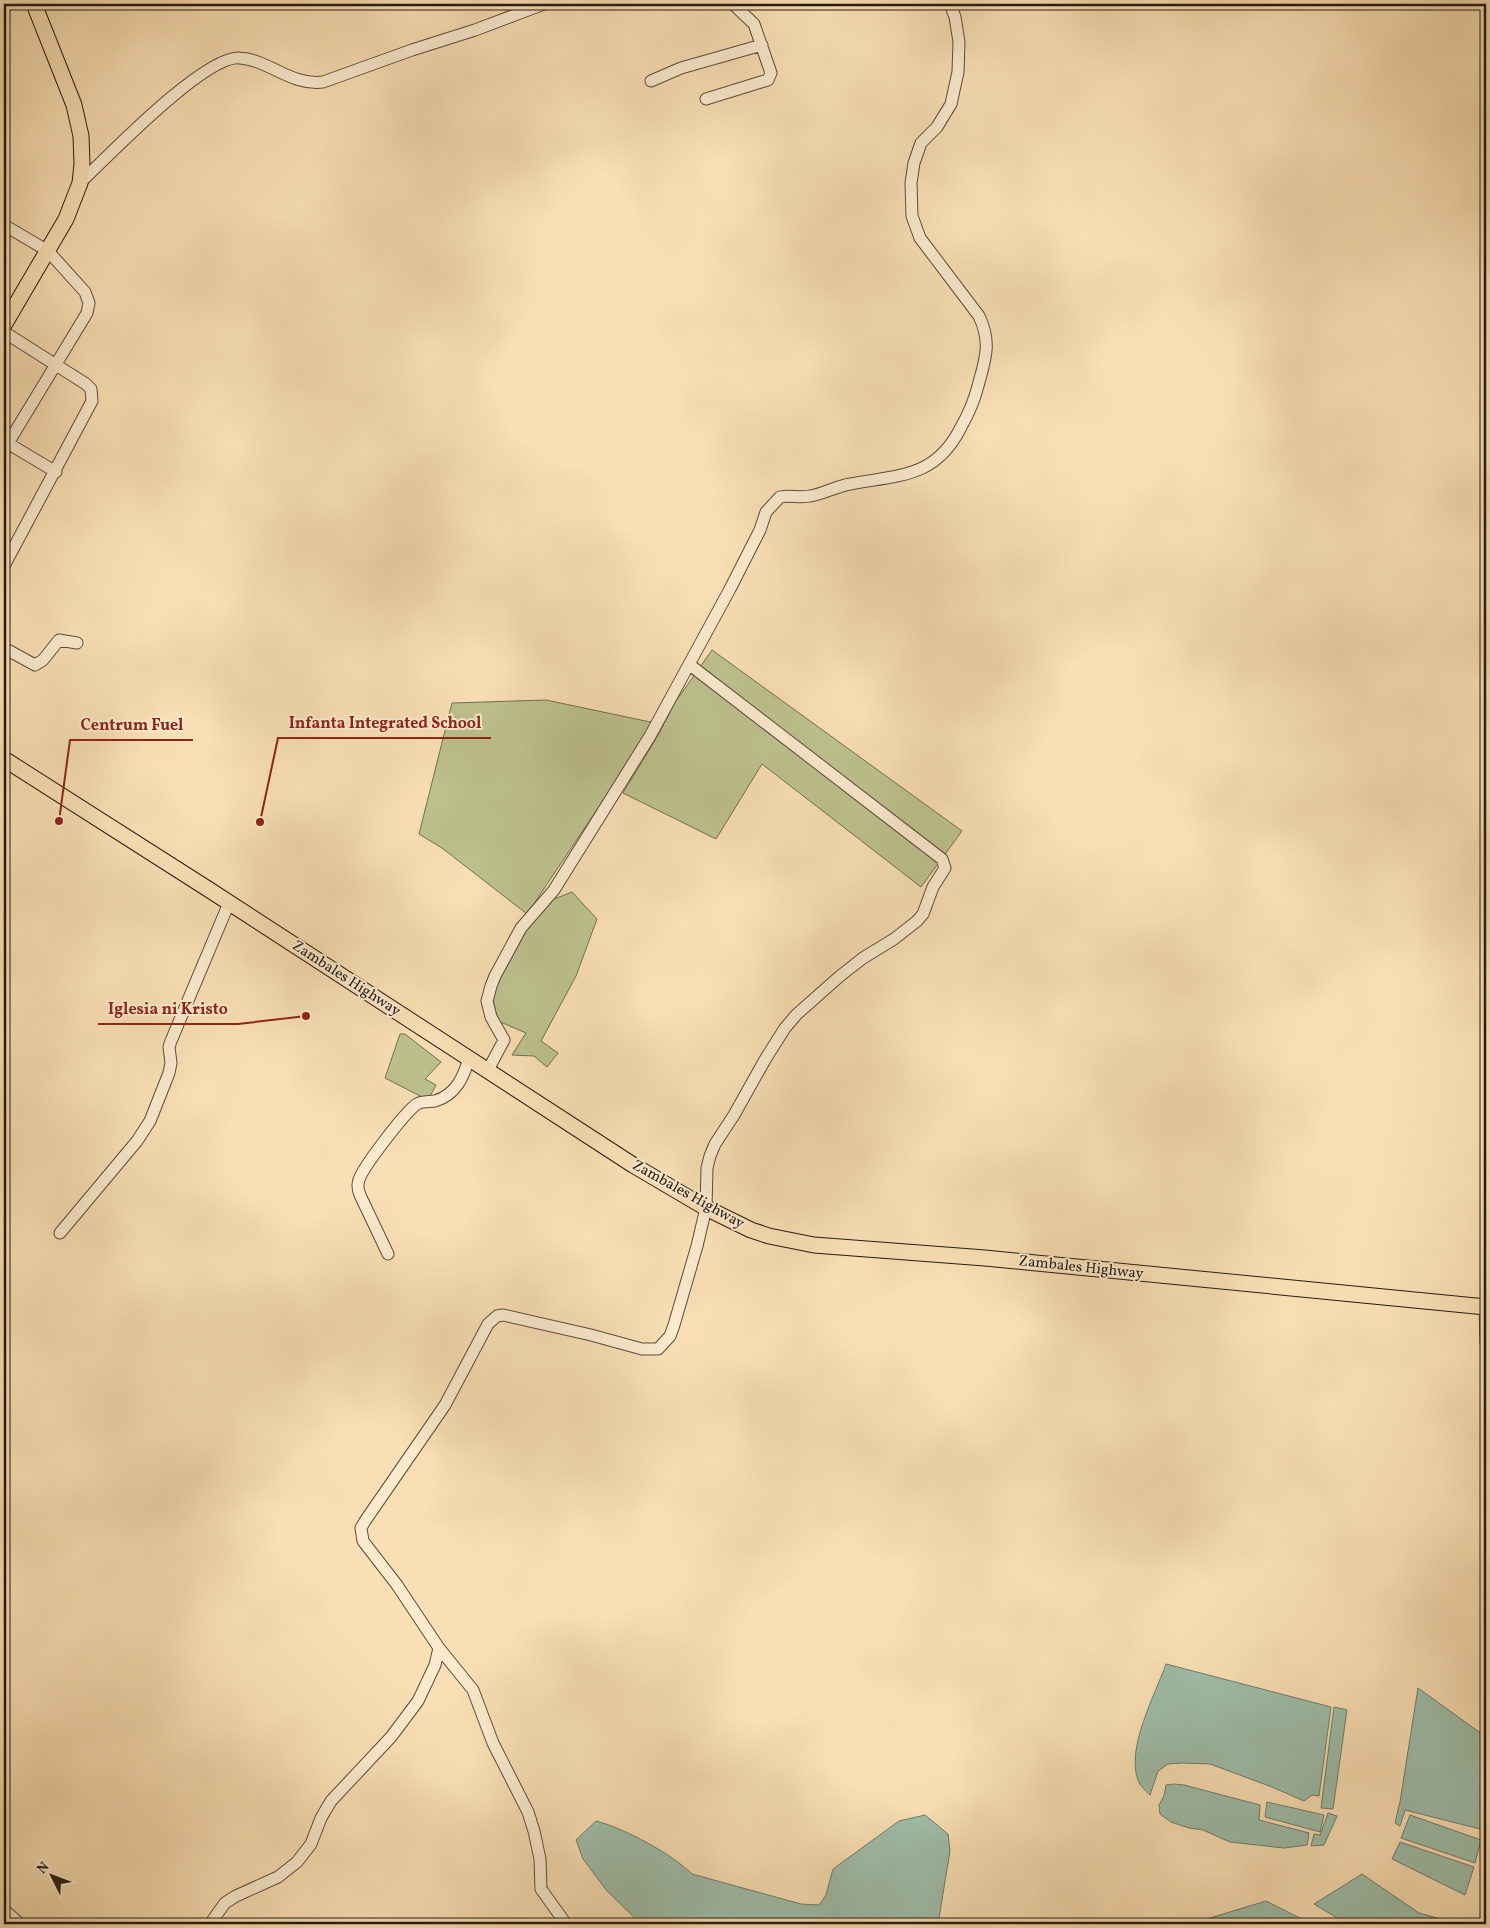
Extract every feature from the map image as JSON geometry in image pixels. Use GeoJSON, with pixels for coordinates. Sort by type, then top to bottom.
{"type":"FeatureCollection","features":[{"type":"Feature","properties":{"kind":"main road"},"geometry":{"type":"LineString","coordinates":[[4,325],[66,218],[80,183],[82,151],[78,120],[34,4]]}},
{"type":"Feature","properties":{"kind":"main road","name":"Zambales Highway"},"geometry":{"type":"LineString","coordinates":[[4,759],[230,903],[624,1159],[706,1208],[751,1230],[769,1236],[814,1245],[975,1257],[1486,1307]]}},
{"type":"Feature","properties":{"kind":"street"},"geometry":{"type":"LineString","coordinates":[[80,183],[159,108],[211,67],[226,59],[241,58],[297,79],[315,83],[323,82],[396,55],[476,30],[544,4]]}},
{"type":"Feature","properties":{"kind":"street"},"geometry":{"type":"LineString","coordinates":[[706,98],[768,80],[771,73],[754,24],[734,4]]}},
{"type":"Feature","properties":{"kind":"street"},"geometry":{"type":"LineString","coordinates":[[488,1070],[504,1040],[491,1017],[488,1001],[490,986],[521,928],[554,890],[650,736],[690,665],[760,530],[766,512],[780,497],[813,496],[838,486],[879,480],[921,469],[940,458],[947,450],[955,439],[973,404],[986,354],[987,342],[984,327],[979,316],[920,238],[912,216],[911,183],[914,163],[921,144],[937,128],[951,104],[958,72],[959,42],[955,17],[950,4]]}},
{"type":"Feature","properties":{"kind":"street"},"geometry":{"type":"LineString","coordinates":[[651,81],[681,68],[762,45]]}},
{"type":"Feature","properties":{"kind":"street"},"geometry":{"type":"LineString","coordinates":[[4,224],[48,251],[85,292],[89,303],[87,314],[5,445],[56,472]]}},
{"type":"Feature","properties":{"kind":"street"},"geometry":{"type":"LineString","coordinates":[[4,332],[86,384],[91,389],[93,395],[92,401],[56,472],[7,550],[4,566]]}},
{"type":"Feature","properties":{"kind":"street"},"geometry":{"type":"LineString","coordinates":[[4,648],[35,665],[43,660],[59,640],[77,643]]}},
{"type":"Feature","properties":{"kind":"street"},"geometry":{"type":"LineString","coordinates":[[566,1924],[541,1889],[540,1860],[528,1812],[493,1743],[473,1690],[439,1648],[397,1585],[363,1541],[362,1528],[445,1405],[488,1324],[497,1316],[510,1316],[642,1349],[658,1349],[664,1344],[674,1325],[697,1246],[706,1208],[706,1168],[715,1144],[785,1028],[840,976],[917,921],[923,914],[933,887],[945,868],[942,859],[690,665]]}},
{"type":"Feature","properties":{"kind":"street"},"geometry":{"type":"LineString","coordinates":[[60,1233],[137,1141],[150,1121],[169,1074],[171,1063],[169,1047],[171,1041],[230,903]]}},
{"type":"Feature","properties":{"kind":"street"},"geometry":{"type":"LineString","coordinates":[[388,1254],[360,1195],[359,1179],[369,1162],[416,1105],[442,1098],[456,1087],[464,1076],[469,1058]]}},
{"type":"Feature","properties":{"kind":"street"},"geometry":{"type":"LineString","coordinates":[[1486,1307],[1486,1342]]}},
{"type":"Feature","properties":{"kind":"street"},"geometry":{"type":"LineString","coordinates":[[210,1924],[226,1903],[236,1896],[278,1878],[301,1857],[310,1844],[321,1818],[331,1801],[391,1737],[418,1701],[435,1665],[439,1648]]}},
{"type":"Feature","properties":{"kind":"street"},"geometry":{"type":"LineString","coordinates":[[4,1910],[20,1924]]}},
{"type":"Feature","properties":{"kind":"green space"},"geometry":{"type":"Polygon","coordinates":[[[712,650],[962,831],[921,887],[762,764],[716,839],[623,793],[657,737],[676,701],[712,650]]]}},
{"type":"Feature","properties":{"kind":"green space"},"geometry":{"type":"Polygon","coordinates":[[[546,700],[655,723],[527,914],[442,848],[419,834],[452,703],[546,700]]]}},
{"type":"Feature","properties":{"kind":"green space"},"geometry":{"type":"Polygon","coordinates":[[[572,892],[597,919],[576,976],[541,1041],[558,1053],[547,1067],[534,1056],[512,1055],[526,1033],[498,1021],[493,1000],[495,988],[527,929],[554,899],[572,892]]]}},
{"type":"Feature","properties":{"kind":"green space"},"geometry":{"type":"Polygon","coordinates":[[[400,1034],[405,1034],[441,1062],[425,1079],[436,1085],[428,1100],[385,1078],[400,1034]]]}},
{"type":"Feature","properties":{"kind":"shaded area"},"geometry":{"type":"Polygon","coordinates":[[[1166,1664],[1331,1707],[1319,1796],[1312,1795],[1304,1801],[1210,1764],[1182,1763],[1168,1764],[1158,1771],[1150,1795],[1138,1780],[1135,1767],[1136,1753],[1143,1722],[1166,1664]]]}},
{"type":"Feature","properties":{"kind":"shaded area"},"geometry":{"type":"Polygon","coordinates":[[[1418,1688],[1486,1737],[1486,1801],[1480,1829],[1405,1810],[1400,1826],[1395,1823],[1418,1688]]]}},
{"type":"Feature","properties":{"kind":"shaded area"},"geometry":{"type":"Polygon","coordinates":[[[1334,1707],[1347,1710],[1333,1809],[1321,1808],[1334,1707]]]}},
{"type":"Feature","properties":{"kind":"shaded area"},"geometry":{"type":"Polygon","coordinates":[[[1174,1784],[1260,1805],[1259,1820],[1309,1833],[1307,1845],[1284,1848],[1230,1842],[1203,1830],[1171,1822],[1160,1814],[1159,1805],[1164,1796],[1166,1785],[1174,1784]]]}},
{"type":"Feature","properties":{"kind":"shaded area"},"geometry":{"type":"Polygon","coordinates":[[[1267,1802],[1324,1815],[1320,1832],[1265,1817],[1267,1802]]]}},
{"type":"Feature","properties":{"kind":"shaded area"},"geometry":{"type":"Polygon","coordinates":[[[1328,1813],[1337,1816],[1324,1845],[1311,1846],[1314,1834],[1320,1835],[1328,1813]]]}},
{"type":"Feature","properties":{"kind":"shaded area"},"geometry":{"type":"Polygon","coordinates":[[[925,1815],[948,1834],[950,1851],[938,1924],[641,1924],[607,1891],[583,1859],[576,1840],[596,1821],[620,1829],[660,1850],[692,1874],[801,1904],[819,1905],[826,1895],[833,1869],[899,1821],[925,1815]]]}},
{"type":"Feature","properties":{"kind":"shaded area"},"geometry":{"type":"Polygon","coordinates":[[[1410,1815],[1481,1840],[1475,1863],[1401,1838],[1410,1815]]]}},
{"type":"Feature","properties":{"kind":"shaded area"},"geometry":{"type":"Polygon","coordinates":[[[1400,1842],[1474,1867],[1465,1895],[1392,1859],[1400,1842]]]}},
{"type":"Feature","properties":{"kind":"shaded area"},"geometry":{"type":"Polygon","coordinates":[[[1362,1874],[1419,1913],[1459,1924],[1347,1924],[1314,1904],[1362,1874]]]}},
{"type":"Feature","properties":{"kind":"shaded area"},"geometry":{"type":"Polygon","coordinates":[[[1266,1901],[1312,1924],[1190,1924],[1266,1901]]]}},
{"type":"Feature","properties":{"kind":"place","name":"Centrum Fuel"},"geometry":{"type":"Point","coordinates":[59,821]}},
{"type":"Feature","properties":{"kind":"place","name":"Infanta Integrated School"},"geometry":{"type":"Point","coordinates":[260,822]}},
{"type":"Feature","properties":{"kind":"place","name":"Iglesia ni Kristo"},"geometry":{"type":"Point","coordinates":[306,1016]}}]}
